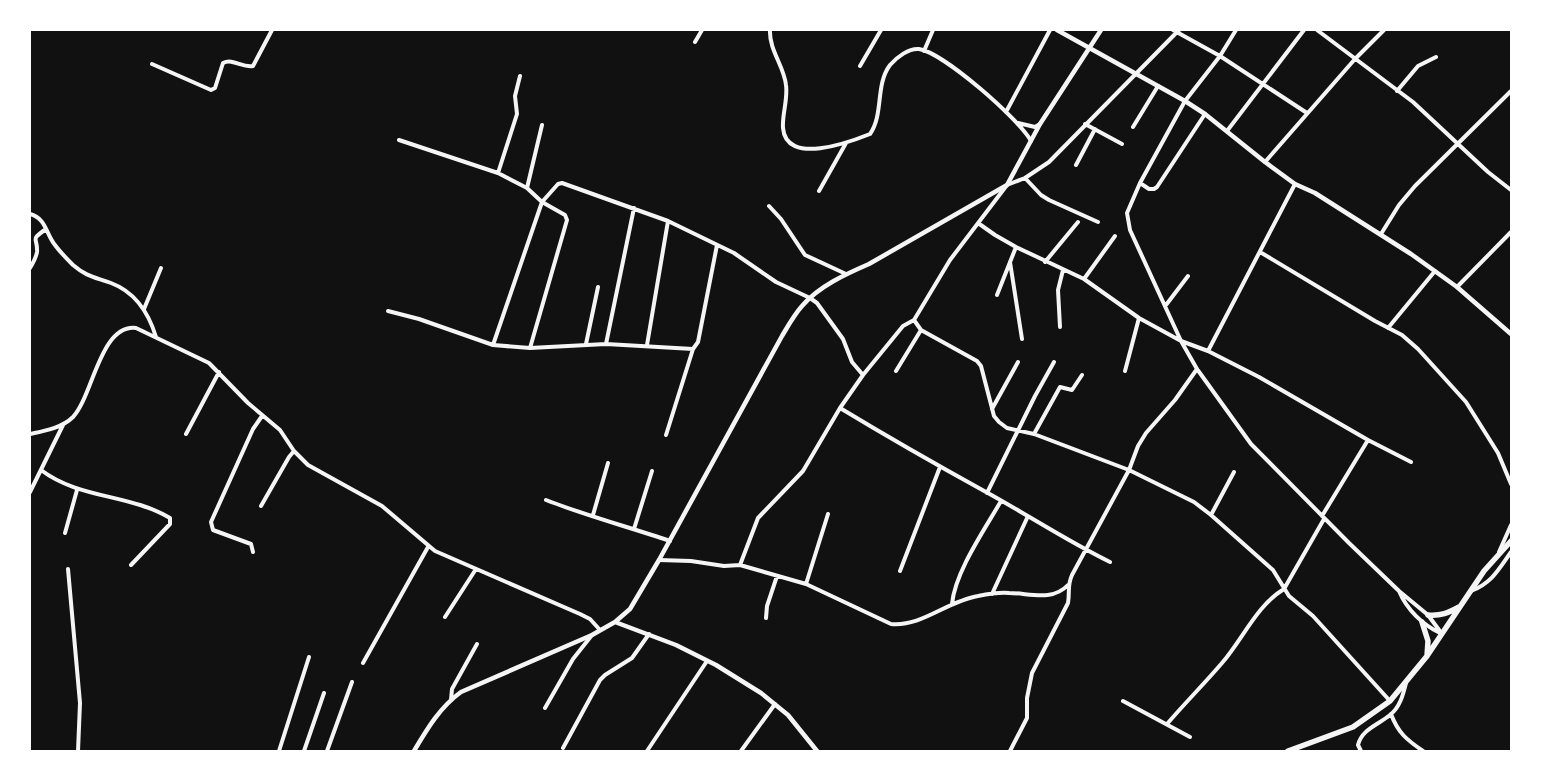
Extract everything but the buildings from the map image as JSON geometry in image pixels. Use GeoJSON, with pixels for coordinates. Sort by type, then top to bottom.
{"type":"FeatureCollection","features":[{"type":"Feature","properties":{"kind":"main road"},"geometry":{"type":"LineString","coordinates":[[1288,751],[1352,727],[1390,701],[1427,656],[1484,571],[1511,540]]}},
{"type":"Feature","properties":{"kind":"main road"},"geometry":{"type":"LineString","coordinates":[[1428,615],[1440,616],[1448,614],[1461,606]]}},
{"type":"Feature","properties":{"kind":"main road"},"geometry":{"type":"LineString","coordinates":[[1422,622],[1428,641],[1427,656]]}},
{"type":"Feature","properties":{"kind":"street"},"geometry":{"type":"LineString","coordinates":[[152,64],[211,90],[214,88],[223,63],[230,61],[247,67],[253,66],[272,30]]}},
{"type":"Feature","properties":{"kind":"street"},"geometry":{"type":"LineString","coordinates":[[695,42],[702,30]]}},
{"type":"Feature","properties":{"kind":"street"},"geometry":{"type":"LineString","coordinates":[[770,30],[771,43],[784,75],[787,97],[783,129],[789,142],[796,147],[807,149],[846,143],[870,134],[874,129],[884,80],[890,66],[902,55],[914,50],[924,51],[940,58],[958,70],[1006,112],[1030,141]]}},
{"type":"Feature","properties":{"kind":"street"},"geometry":{"type":"LineString","coordinates":[[860,66],[881,30]]}},
{"type":"Feature","properties":{"kind":"street"},"geometry":{"type":"LineString","coordinates":[[924,51],[933,30]]}},
{"type":"Feature","properties":{"kind":"street"},"geometry":{"type":"LineString","coordinates":[[1006,112],[1050,30]]}},
{"type":"Feature","properties":{"kind":"street"},"geometry":{"type":"LineString","coordinates":[[1057,30],[1090,47],[1205,114],[1295,184],[1315,193],[1381,234],[1435,271],[1511,334]]}},
{"type":"Feature","properties":{"kind":"street"},"geometry":{"type":"LineString","coordinates":[[740,565],[758,518],[803,471],[840,408],[863,374],[903,326],[914,320],[950,260],[1008,185],[1040,124],[1101,30]]}},
{"type":"Feature","properties":{"kind":"street"},"geometry":{"type":"LineString","coordinates":[[1236,30],[1220,56],[1185,101],[1140,183],[1127,212],[1130,230],[1181,341],[1197,368],[1251,444],[1399,591],[1428,615],[1442,634]]}},
{"type":"Feature","properties":{"kind":"street"},"geometry":{"type":"LineString","coordinates":[[1227,131],[1304,30]]}},
{"type":"Feature","properties":{"kind":"street"},"geometry":{"type":"LineString","coordinates":[[1317,30],[1413,102],[1488,172],[1511,190]]}},
{"type":"Feature","properties":{"kind":"street"},"geometry":{"type":"LineString","coordinates":[[1265,162],[1355,59],[1384,30]]}},
{"type":"Feature","properties":{"kind":"street"},"geometry":{"type":"LineString","coordinates":[[410,751],[415,750],[435,718],[450,700],[470,687],[592,635],[616,622],[630,609],[670,541],[782,336],[802,306],[810,298],[846,274],[869,264],[1008,185],[1026,178],[1049,162],[1176,31],[1220,56],[1307,113]]}},
{"type":"Feature","properties":{"kind":"street"},"geometry":{"type":"LineString","coordinates":[[1397,91],[1418,66],[1436,57]]}},
{"type":"Feature","properties":{"kind":"street"},"geometry":{"type":"LineString","coordinates":[[498,173],[517,114],[515,96],[520,76]]}},
{"type":"Feature","properties":{"kind":"street"},"geometry":{"type":"LineString","coordinates":[[1133,127],[1158,86]]}},
{"type":"Feature","properties":{"kind":"street"},"geometry":{"type":"LineString","coordinates":[[1381,234],[1404,199],[1458,142],[1511,91]]}},
{"type":"Feature","properties":{"kind":"street"},"geometry":{"type":"LineString","coordinates":[[1140,183],[1149,188],[1154,189],[1157,187],[1205,114]]}},
{"type":"Feature","properties":{"kind":"street"},"geometry":{"type":"LineString","coordinates":[[1016,122],[1035,127],[1040,124]]}},
{"type":"Feature","properties":{"kind":"street"},"geometry":{"type":"LineString","coordinates":[[1085,124],[1122,144]]}},
{"type":"Feature","properties":{"kind":"street"},"geometry":{"type":"LineString","coordinates":[[527,188],[542,125]]}},
{"type":"Feature","properties":{"kind":"street"},"geometry":{"type":"LineString","coordinates":[[1076,165],[1095,129]]}},
{"type":"Feature","properties":{"kind":"street"},"geometry":{"type":"LineString","coordinates":[[399,140],[498,173],[527,188],[542,202],[565,215],[567,220],[530,348]]}},
{"type":"Feature","properties":{"kind":"street"},"geometry":{"type":"LineString","coordinates":[[819,192],[846,143]]}},
{"type":"Feature","properties":{"kind":"street"},"geometry":{"type":"LineString","coordinates":[[1026,178],[1042,196],[1098,222]]}},
{"type":"Feature","properties":{"kind":"street"},"geometry":{"type":"LineString","coordinates":[[493,345],[542,202],[558,184],[562,183],[668,221],[734,253],[776,282],[810,298],[817,303],[843,338],[852,362],[863,374]]}},
{"type":"Feature","properties":{"kind":"street"},"geometry":{"type":"LineString","coordinates":[[1208,351],[1295,184]]}},
{"type":"Feature","properties":{"kind":"street"},"geometry":{"type":"LineString","coordinates":[[770,206],[805,255],[846,274]]}},
{"type":"Feature","properties":{"kind":"street"},"geometry":{"type":"LineString","coordinates":[[606,344],[634,208]]}},
{"type":"Feature","properties":{"kind":"street"},"geometry":{"type":"LineString","coordinates":[[30,214],[41,219],[56,247],[80,271],[90,277],[117,286],[134,298],[144,309],[156,337]]}},
{"type":"Feature","properties":{"kind":"street"},"geometry":{"type":"LineString","coordinates":[[647,345],[668,221]]}},
{"type":"Feature","properties":{"kind":"street"},"geometry":{"type":"LineString","coordinates":[[1045,262],[1078,222]]}},
{"type":"Feature","properties":{"kind":"street"},"geometry":{"type":"LineString","coordinates":[[978,223],[994,235],[1016,247],[1084,279],[1139,318],[1181,341],[1208,351],[1259,377],[1368,440],[1411,462]]}},
{"type":"Feature","properties":{"kind":"street"},"geometry":{"type":"LineString","coordinates":[[30,268],[37,252],[34,242],[46,229]]}},
{"type":"Feature","properties":{"kind":"street"},"geometry":{"type":"LineString","coordinates":[[1457,288],[1511,232]]}},
{"type":"Feature","properties":{"kind":"street"},"geometry":{"type":"LineString","coordinates":[[1084,279],[1114,236]]}},
{"type":"Feature","properties":{"kind":"street"},"geometry":{"type":"LineString","coordinates":[[666,435],[693,349],[698,342],[717,245]]}},
{"type":"Feature","properties":{"kind":"street"},"geometry":{"type":"LineString","coordinates":[[997,295],[1016,247]]}},
{"type":"Feature","properties":{"kind":"street"},"geometry":{"type":"LineString","coordinates":[[1260,252],[1402,335],[1418,349],[1466,402],[1498,453],[1511,484]]}},
{"type":"Feature","properties":{"kind":"street"},"geometry":{"type":"LineString","coordinates":[[1010,262],[1022,339]]}},
{"type":"Feature","properties":{"kind":"street"},"geometry":{"type":"LineString","coordinates":[[144,309],[161,268]]}},
{"type":"Feature","properties":{"kind":"street"},"geometry":{"type":"LineString","coordinates":[[1060,327],[1058,290],[1063,270]]}},
{"type":"Feature","properties":{"kind":"street"},"geometry":{"type":"LineString","coordinates":[[1388,328],[1435,271]]}},
{"type":"Feature","properties":{"kind":"street"},"geometry":{"type":"LineString","coordinates":[[1166,305],[1188,276]]}},
{"type":"Feature","properties":{"kind":"street"},"geometry":{"type":"LineString","coordinates":[[586,344],[598,287]]}},
{"type":"Feature","properties":{"kind":"street"},"geometry":{"type":"LineString","coordinates":[[388,311],[418,319],[493,345],[530,348],[606,344],[693,349]]}},
{"type":"Feature","properties":{"kind":"street"},"geometry":{"type":"LineString","coordinates":[[1125,371],[1139,318]]}},
{"type":"Feature","properties":{"kind":"street"},"geometry":{"type":"LineString","coordinates":[[914,320],[922,330],[981,366],[994,416],[998,422],[1008,428],[1034,434],[1129,470],[1194,502],[1211,515],[1273,570],[1284,589],[1298,605],[1313,616],[1390,701]]}},
{"type":"Feature","properties":{"kind":"street"},"geometry":{"type":"LineString","coordinates":[[30,492],[63,425],[78,411],[102,355],[116,334],[128,327],[136,328],[209,363],[248,403],[280,430],[294,451],[308,465],[382,506],[415,533],[428,547],[580,614],[590,619],[600,630]]}},
{"type":"Feature","properties":{"kind":"street"},"geometry":{"type":"LineString","coordinates":[[896,371],[922,330]]}},
{"type":"Feature","properties":{"kind":"street"},"geometry":{"type":"LineString","coordinates":[[992,409],[1018,362]]}},
{"type":"Feature","properties":{"kind":"street"},"geometry":{"type":"LineString","coordinates":[[987,493],[1054,362]]}},
{"type":"Feature","properties":{"kind":"street"},"geometry":{"type":"LineString","coordinates":[[659,560],[691,561],[724,566],[740,565],[806,584],[890,624],[904,625],[952,604],[976,596],[1008,592],[1038,596],[1062,591],[1068,585],[1085,549],[1129,470],[1135,453],[1146,433],[1175,400],[1197,368]]}},
{"type":"Feature","properties":{"kind":"street"},"geometry":{"type":"LineString","coordinates":[[186,434],[219,372]]}},
{"type":"Feature","properties":{"kind":"street"},"geometry":{"type":"LineString","coordinates":[[1034,434],[1060,387],[1072,390],[1082,375]]}},
{"type":"Feature","properties":{"kind":"street"},"geometry":{"type":"LineString","coordinates":[[840,408],[940,467],[1110,562]]}},
{"type":"Feature","properties":{"kind":"street"},"geometry":{"type":"LineString","coordinates":[[253,552],[251,544],[213,530],[211,522],[253,429],[262,416]]}},
{"type":"Feature","properties":{"kind":"street"},"geometry":{"type":"LineString","coordinates":[[30,434],[63,425]]}},
{"type":"Feature","properties":{"kind":"street"},"geometry":{"type":"LineString","coordinates":[[1167,724],[1223,663],[1257,614],[1284,589],[1368,440]]}},
{"type":"Feature","properties":{"kind":"street"},"geometry":{"type":"LineString","coordinates":[[261,506],[294,451]]}},
{"type":"Feature","properties":{"kind":"street"},"geometry":{"type":"LineString","coordinates":[[593,515],[608,463]]}},
{"type":"Feature","properties":{"kind":"street"},"geometry":{"type":"LineString","coordinates":[[900,571],[940,467]]}},
{"type":"Feature","properties":{"kind":"street"},"geometry":{"type":"LineString","coordinates":[[41,470],[48,476],[77,490],[151,508],[170,518],[170,524],[131,565]]}},
{"type":"Feature","properties":{"kind":"street"},"geometry":{"type":"LineString","coordinates":[[634,529],[652,471]]}},
{"type":"Feature","properties":{"kind":"street"},"geometry":{"type":"LineString","coordinates":[[1211,515],[1234,472]]}},
{"type":"Feature","properties":{"kind":"street"},"geometry":{"type":"LineString","coordinates":[[65,533],[77,490]]}},
{"type":"Feature","properties":{"kind":"street"},"geometry":{"type":"LineString","coordinates":[[546,500],[670,541]]}},
{"type":"Feature","properties":{"kind":"street"},"geometry":{"type":"LineString","coordinates":[[952,604],[962,572],[971,552],[1001,501]]}},
{"type":"Feature","properties":{"kind":"street"},"geometry":{"type":"LineString","coordinates":[[806,584],[828,514]]}},
{"type":"Feature","properties":{"kind":"street"},"geometry":{"type":"LineString","coordinates":[[992,594],[1028,516]]}},
{"type":"Feature","properties":{"kind":"street"},"geometry":{"type":"LineString","coordinates":[[1498,554],[1511,524]]}},
{"type":"Feature","properties":{"kind":"street"},"geometry":{"type":"LineString","coordinates":[[363,663],[428,547]]}},
{"type":"Feature","properties":{"kind":"street"},"geometry":{"type":"LineString","coordinates":[[1471,591],[1483,586],[1493,578],[1511,552]]}},
{"type":"Feature","properties":{"kind":"street"},"geometry":{"type":"LineString","coordinates":[[68,569],[80,703],[78,751]]}},
{"type":"Feature","properties":{"kind":"street"},"geometry":{"type":"LineString","coordinates":[[445,617],[476,569]]}},
{"type":"Feature","properties":{"kind":"street"},"geometry":{"type":"LineString","coordinates":[[766,618],[767,606],[777,576]]}},
{"type":"Feature","properties":{"kind":"street"},"geometry":{"type":"LineString","coordinates":[[1010,751],[1027,718],[1027,698],[1032,673],[1068,603],[1068,585]]}},
{"type":"Feature","properties":{"kind":"street"},"geometry":{"type":"LineString","coordinates":[[1399,591],[1422,622],[1442,634]]}},
{"type":"Feature","properties":{"kind":"street"},"geometry":{"type":"LineString","coordinates":[[616,622],[649,634],[707,661],[761,693],[788,715],[817,751]]}},
{"type":"Feature","properties":{"kind":"street"},"geometry":{"type":"LineString","coordinates":[[563,748],[600,680],[632,658],[649,634]]}},
{"type":"Feature","properties":{"kind":"street"},"geometry":{"type":"LineString","coordinates":[[545,708],[574,659],[592,635]]}},
{"type":"Feature","properties":{"kind":"street"},"geometry":{"type":"LineString","coordinates":[[450,700],[452,689],[476,644]]}},
{"type":"Feature","properties":{"kind":"street"},"geometry":{"type":"LineString","coordinates":[[279,751],[309,657]]}},
{"type":"Feature","properties":{"kind":"street"},"geometry":{"type":"LineString","coordinates":[[647,751],[707,661]]}},
{"type":"Feature","properties":{"kind":"street"},"geometry":{"type":"LineString","coordinates":[[327,751],[352,682]]}},
{"type":"Feature","properties":{"kind":"street"},"geometry":{"type":"LineString","coordinates":[[1361,751],[1358,744],[1363,733],[1391,714],[1402,700],[1406,683]]}},
{"type":"Feature","properties":{"kind":"street"},"geometry":{"type":"LineString","coordinates":[[304,751],[324,694]]}},
{"type":"Feature","properties":{"kind":"street"},"geometry":{"type":"LineString","coordinates":[[1123,701],[1190,738]]}},
{"type":"Feature","properties":{"kind":"street"},"geometry":{"type":"LineString","coordinates":[[741,751],[775,704]]}},
{"type":"Feature","properties":{"kind":"street"},"geometry":{"type":"LineString","coordinates":[[1391,714],[1404,738],[1424,751]]}}]}
